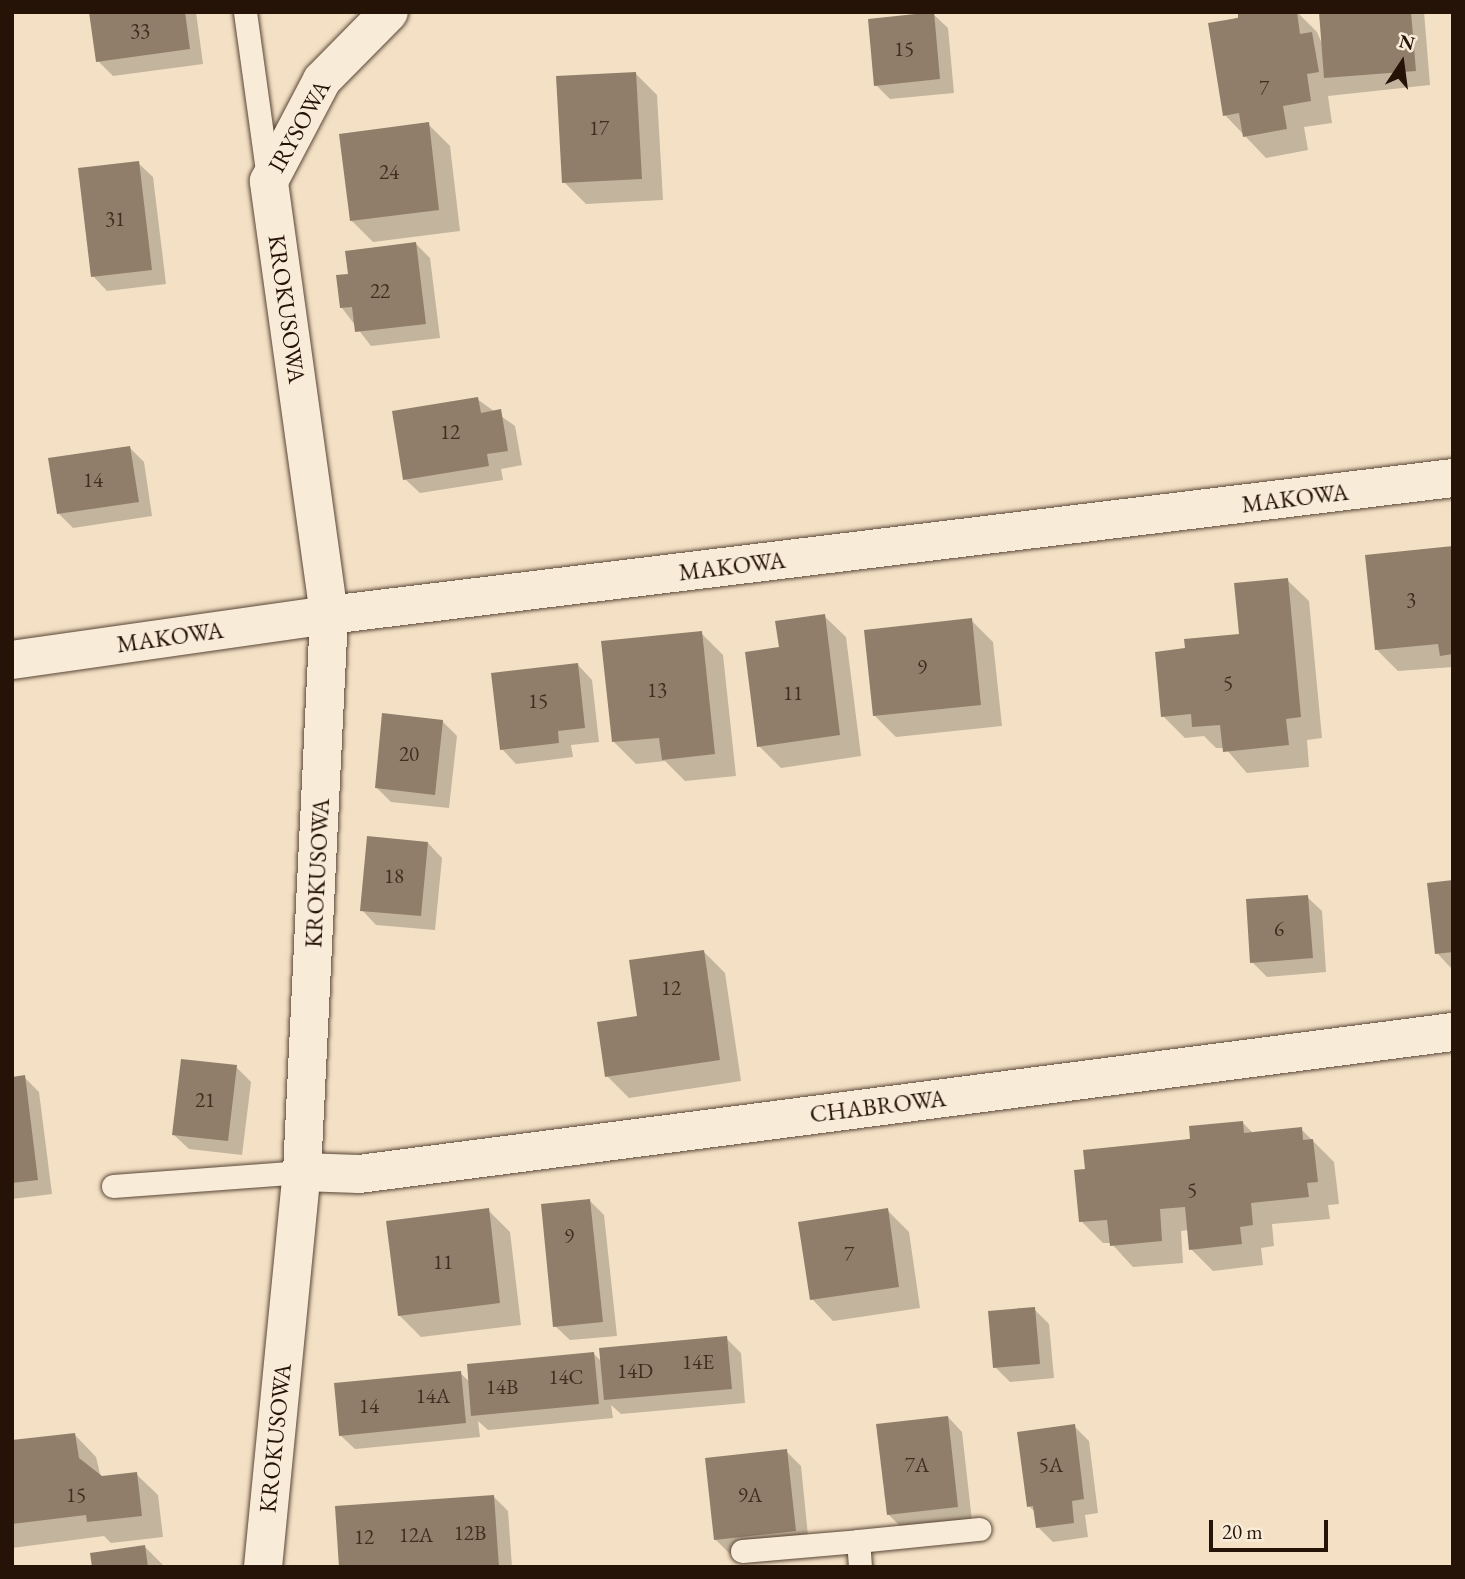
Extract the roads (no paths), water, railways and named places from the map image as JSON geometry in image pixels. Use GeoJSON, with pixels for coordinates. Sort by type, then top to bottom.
{"type":"FeatureCollection","features":[{"type":"Feature","properties":{"kind":"street","name":"IRYSOWA"},"geometry":{"type":"LineString","coordinates":[[269,181],[322,80],[389,12]]}},
{"type":"Feature","properties":{"kind":"street","name":"KROKUSOWA"},"geometry":{"type":"LineString","coordinates":[[263,1567],[302,1172],[329,615],[269,181]]}},
{"type":"Feature","properties":{"kind":"street","name":"MAKOWA"},"geometry":{"type":"LineString","coordinates":[[12,660],[329,615],[1453,478]]}},
{"type":"Feature","properties":{"kind":"street","name":"CHABROWA"},"geometry":{"type":"LineString","coordinates":[[302,1172],[359,1174],[1453,1032]]}},
{"type":"Feature","properties":{"kind":"lane"},"geometry":{"type":"LineString","coordinates":[[245,12],[269,181]]}},
{"type":"Feature","properties":{"kind":"lane"},"geometry":{"type":"LineString","coordinates":[[113,1186],[302,1172]]}},
{"type":"Feature","properties":{"kind":"lane"},"geometry":{"type":"LineString","coordinates":[[742,1551],[979,1529]]}},
{"type":"Feature","properties":{"kind":"lane"},"geometry":{"type":"LineString","coordinates":[[858,1541],[860,1567]]}}]}
